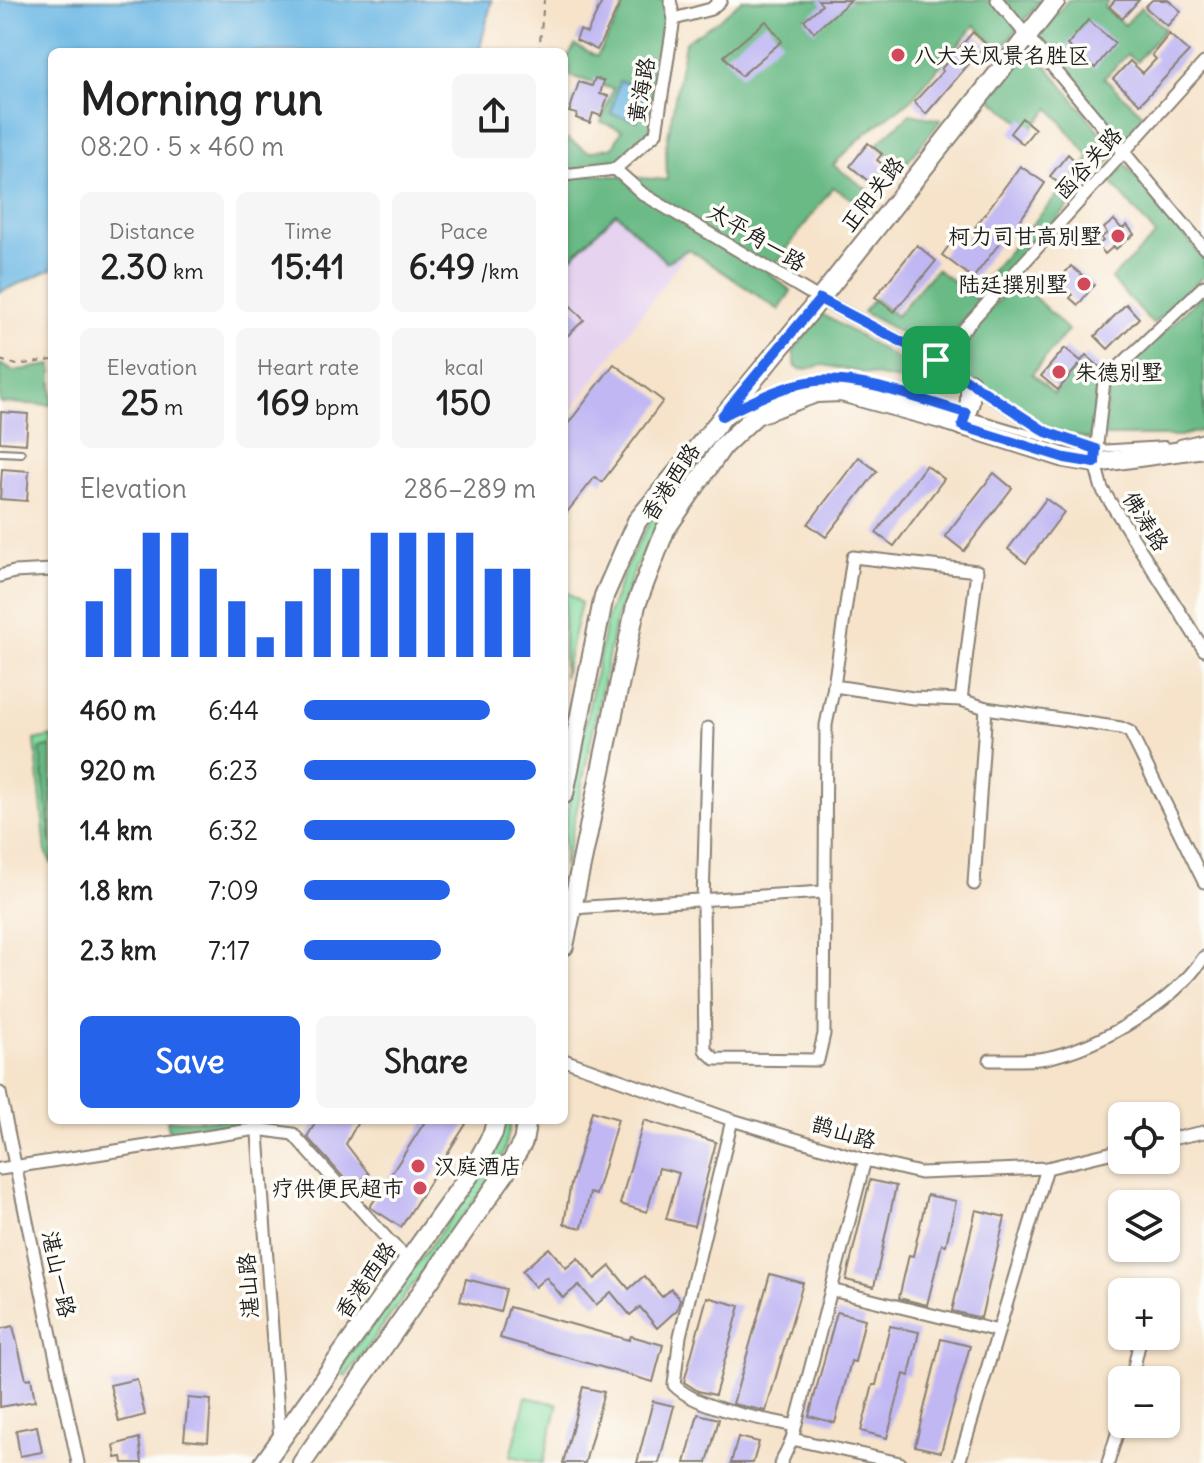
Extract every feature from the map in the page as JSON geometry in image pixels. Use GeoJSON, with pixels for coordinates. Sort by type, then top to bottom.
{"type":"FeatureCollection","features":[{"type":"Feature","properties":{"kind":"main road","name":"正阳关路"},"geometry":{"type":"LineString","coordinates":[[722,416],[820,299],[1056,0]]}},
{"type":"Feature","properties":{"kind":"main road"},"geometry":{"type":"LineString","coordinates":[[964,420],[970,383]]}},
{"type":"Feature","properties":{"kind":"main road","name":"香港西路"},"geometry":{"type":"LineString","coordinates":[[568,927],[636,605],[665,530],[723,446],[756,415],[816,393],[841,392],[964,420],[1065,458],[1204,448]]}},
{"type":"Feature","properties":{"kind":"main road","name":"香港西路"},"geometry":{"type":"LineString","coordinates":[[568,774],[604,596],[637,521],[722,416]]}},
{"type":"Feature","properties":{"kind":"main road","name":"香港西路"},"geometry":{"type":"LineString","coordinates":[[264,1463],[473,1170],[495,1124]]}},
{"type":"Feature","properties":{"kind":"main road"},"geometry":{"type":"LineString","coordinates":[[302,1463],[505,1173],[523,1142],[526,1124]]}},
{"type":"Feature","properties":{"kind":"street","name":"黄海路"},"geometry":{"type":"LineString","coordinates":[[615,169],[656,133],[674,19],[670,0]]}},
{"type":"Feature","properties":{"kind":"street"},"geometry":{"type":"LineString","coordinates":[[674,19],[711,9],[721,0]]}},
{"type":"Feature","properties":{"kind":"street"},"geometry":{"type":"LineString","coordinates":[[997,0],[1204,248]]}},
{"type":"Feature","properties":{"kind":"street","name":"函谷关路"},"geometry":{"type":"LineString","coordinates":[[936,360],[1204,63]]}},
{"type":"Feature","properties":{"kind":"street"},"geometry":{"type":"LineString","coordinates":[[568,175],[615,169]]}},
{"type":"Feature","properties":{"kind":"street","name":"太平角一路"},"geometry":{"type":"LineString","coordinates":[[615,169],[643,194],[820,299],[936,360],[1046,432],[1096,456]]}},
{"type":"Feature","properties":{"kind":"street"},"geometry":{"type":"LineString","coordinates":[[1096,456],[1104,381],[1204,286]]}},
{"type":"Feature","properties":{"kind":"street","name":"佛涛路"},"geometry":{"type":"LineString","coordinates":[[1096,456],[1102,489],[1204,650]]}},
{"type":"Feature","properties":{"kind":"street"},"geometry":{"type":"LineString","coordinates":[[708,728],[703,902],[705,1050],[715,1059],[818,1060],[824,1034],[826,725],[853,557],[977,571],[961,700]]}},
{"type":"Feature","properties":{"kind":"street"},"geometry":{"type":"LineString","coordinates":[[0,576],[48,570]]}},
{"type":"Feature","properties":{"kind":"street"},"geometry":{"type":"LineString","coordinates":[[834,686],[913,698],[961,700],[986,708],[1121,728],[1130,732],[1204,882]]}},
{"type":"Feature","properties":{"kind":"street"},"geometry":{"type":"LineString","coordinates":[[974,884],[986,708]]}},
{"type":"Feature","properties":{"kind":"street"},"geometry":{"type":"LineString","coordinates":[[572,908],[823,892]]}},
{"type":"Feature","properties":{"kind":"street"},"geometry":{"type":"LineString","coordinates":[[990,1060],[1046,1058],[1119,1032],[1188,980],[1204,957]]}},
{"type":"Feature","properties":{"kind":"street","name":"鹊山路"},"geometry":{"type":"LineString","coordinates":[[568,1061],[732,1120],[865,1160],[920,1173],[1047,1168],[1108,1153]]}},
{"type":"Feature","properties":{"kind":"street","name":"湛山一路"},"geometry":{"type":"LineString","coordinates":[[0,1093],[78,1463]]}},
{"type":"Feature","properties":{"kind":"street"},"geometry":{"type":"LineString","coordinates":[[732,1120],[680,1336],[674,1385],[683,1394],[724,1409],[795,1426]]}},
{"type":"Feature","properties":{"kind":"street"},"geometry":{"type":"LineString","coordinates":[[0,1169],[257,1124],[293,1134],[409,1260]]}},
{"type":"Feature","properties":{"kind":"street","name":"湛山路"},"geometry":{"type":"LineString","coordinates":[[257,1124],[280,1441]]}},
{"type":"Feature","properties":{"kind":"street"},"geometry":{"type":"LineString","coordinates":[[1180,1137],[1204,1132]]}},
{"type":"Feature","properties":{"kind":"street"},"geometry":{"type":"LineString","coordinates":[[781,1463],[792,1439],[865,1160]]}},
{"type":"Feature","properties":{"kind":"street"},"geometry":{"type":"LineString","coordinates":[[959,1463],[1047,1168]]}},
{"type":"Feature","properties":{"kind":"street"},"geometry":{"type":"LineString","coordinates":[[831,1290],[998,1331]]}},
{"type":"Feature","properties":{"kind":"street"},"geometry":{"type":"LineString","coordinates":[[1108,1463],[1116,1438]]}},
{"type":"Feature","properties":{"kind":"street"},"geometry":{"type":"LineString","coordinates":[[792,1439],[900,1463]]}},
{"type":"Feature","properties":{"kind":"lane","name":"香港西路"},"geometry":{"type":"LineString","coordinates":[[722,416],[770,393],[815,381],[850,381],[964,420]]}},
{"type":"Feature","properties":{"kind":"lane","name":"香港西路"},"geometry":{"type":"LineString","coordinates":[[1096,456],[1204,437]]}},
{"type":"Feature","properties":{"kind":"lane"},"geometry":{"type":"LineString","coordinates":[[0,452],[21,453]]}},
{"type":"Feature","properties":{"kind":"path"},"geometry":{"type":"LineString","coordinates":[[539,48],[544,0]]}},
{"type":"Feature","properties":{"kind":"path"},"geometry":{"type":"LineString","coordinates":[[0,360],[17,365],[48,361]]}},
{"type":"Feature","properties":{"kind":"shaded area"},"geometry":{"type":"Polygon","coordinates":[[[568,186],[699,235],[568,415],[568,186]]]}},
{"type":"Feature","properties":{"kind":"green space"},"geometry":{"type":"Polygon","coordinates":[[[622,0],[668,0],[671,19],[654,131],[613,166],[568,172],[568,139],[589,152],[613,147],[622,130],[601,122],[613,89],[570,76],[568,56],[575,45],[597,56],[622,11],[622,0]]]}},
{"type":"Feature","properties":{"kind":"green space"},"geometry":{"type":"Polygon","coordinates":[[[742,0],[1041,0],[1000,51],[975,25],[910,101],[866,133],[833,165],[871,192],[895,160],[876,145],[910,114],[941,120],[869,210],[833,187],[769,273],[791,291],[779,310],[689,249],[666,262],[616,213],[572,257],[568,252],[568,178],[588,174],[667,180],[666,147],[685,42],[742,0]]]}},
{"type":"Feature","properties":{"kind":"green space"},"geometry":{"type":"Polygon","coordinates":[[[1068,0],[1109,0],[1104,7],[1125,25],[1141,7],[1165,29],[1137,61],[1128,54],[1104,78],[1149,120],[1126,146],[1037,39],[1068,0]]]}},
{"type":"Feature","properties":{"kind":"green space"},"geometry":{"type":"Polygon","coordinates":[[[1033,49],[1117,153],[986,298],[976,289],[1090,158],[1050,108],[1030,130],[990,98],[1033,49]]]}},
{"type":"Feature","properties":{"kind":"green space"},"geometry":{"type":"Polygon","coordinates":[[[1126,165],[1204,259],[1204,276],[1153,324],[1111,279],[1156,235],[1110,181],[1126,165]]]}},
{"type":"Feature","properties":{"kind":"green space"},"geometry":{"type":"Polygon","coordinates":[[[936,269],[981,301],[936,352],[863,312],[874,299],[896,316],[936,269]]]}},
{"type":"Feature","properties":{"kind":"green space"},"geometry":{"type":"Polygon","coordinates":[[[1017,280],[1068,330],[1032,374],[1054,394],[1079,365],[1098,382],[1090,440],[1041,426],[943,360],[1017,280]]]}},
{"type":"Feature","properties":{"kind":"green space"},"geometry":{"type":"Polygon","coordinates":[[[1204,293],[1204,430],[1180,436],[1101,436],[1110,383],[1204,293]]]}},
{"type":"Feature","properties":{"kind":"green space"},"geometry":{"type":"Polygon","coordinates":[[[822,314],[937,382],[934,387],[823,365],[803,370],[796,367],[793,351],[822,314]]]}},
{"type":"Feature","properties":{"kind":"green space"},"geometry":{"type":"Polygon","coordinates":[[[0,364],[13,371],[48,366],[48,405],[0,403],[0,364]]]}},
{"type":"Feature","properties":{"kind":"green space"},"geometry":{"type":"Polygon","coordinates":[[[689,465],[696,470],[668,508],[638,561],[616,619],[568,852],[568,808],[607,618],[630,558],[661,502],[689,465]]]}},
{"type":"Feature","properties":{"kind":"green space"},"geometry":{"type":"Polygon","coordinates":[[[568,593],[581,603],[568,660],[568,593]]]}},
{"type":"Feature","properties":{"kind":"green space"},"geometry":{"type":"Polygon","coordinates":[[[48,737],[48,856],[46,851],[35,740],[48,737]]]}},
{"type":"Feature","properties":{"kind":"green space"},"geometry":{"type":"Polygon","coordinates":[[[48,747],[48,817],[40,749],[48,747]]]}},
{"type":"Feature","properties":{"kind":"green space"},"geometry":{"type":"Polygon","coordinates":[[[168,1124],[244,1124],[170,1137],[168,1124]]]}},
{"type":"Feature","properties":{"kind":"green space"},"geometry":{"type":"Polygon","coordinates":[[[503,1124],[511,1124],[494,1174],[346,1376],[338,1370],[487,1169],[503,1124]]]}},
{"type":"Feature","properties":{"kind":"green space"},"geometry":{"type":"Polygon","coordinates":[[[526,1397],[558,1404],[543,1463],[511,1456],[526,1397]]]}},
{"type":"Feature","properties":{"kind":"water"},"geometry":{"type":"Polygon","coordinates":[[[0,0],[492,0],[480,48],[48,48],[48,271],[0,292],[0,0]]]}},
{"type":"Feature","properties":{"kind":"water"},"geometry":{"type":"Polygon","coordinates":[[[619,81],[646,88],[638,121],[611,114],[619,81]]]}},
{"type":"Feature","properties":{"kind":"building"},"geometry":{"type":"Polygon","coordinates":[[[603,0],[622,0],[597,50],[576,40],[580,30],[587,33],[603,0]]]}},
{"type":"Feature","properties":{"kind":"building"},"geometry":{"type":"Polygon","coordinates":[[[818,0],[851,0],[814,32],[804,20],[822,5],[818,0]]]}},
{"type":"Feature","properties":{"kind":"building"},"geometry":{"type":"Polygon","coordinates":[[[1115,0],[1139,0],[1122,19],[1109,7],[1115,0]]]}},
{"type":"Feature","properties":{"kind":"building"},"geometry":{"type":"Polygon","coordinates":[[[1152,0],[1168,0],[1181,11],[1167,26],[1145,7],[1152,0]]]}},
{"type":"Feature","properties":{"kind":"building"},"geometry":{"type":"Polygon","coordinates":[[[1088,20],[1115,43],[1095,68],[1067,45],[1088,20]]]}},
{"type":"Feature","properties":{"kind":"building"},"geometry":{"type":"Polygon","coordinates":[[[766,21],[782,41],[741,76],[724,56],[766,21]]]}},
{"type":"Feature","properties":{"kind":"building"},"geometry":{"type":"Polygon","coordinates":[[[973,32],[986,44],[926,114],[914,102],[973,32]]]}},
{"type":"Feature","properties":{"kind":"building"},"geometry":{"type":"Polygon","coordinates":[[[1169,34],[1189,52],[1140,104],[1113,79],[1130,61],[1143,73],[1156,59],[1152,55],[1169,34]]]}},
{"type":"Feature","properties":{"kind":"building"},"geometry":{"type":"Polygon","coordinates":[[[595,78],[604,81],[600,94],[608,96],[601,116],[593,113],[590,123],[569,112],[579,82],[592,86],[595,78]]]}},
{"type":"Feature","properties":{"kind":"building"},"geometry":{"type":"Polygon","coordinates":[[[1022,118],[1035,129],[1023,144],[1010,133],[1022,118]]]}},
{"type":"Feature","properties":{"kind":"building"},"geometry":{"type":"Polygon","coordinates":[[[868,143],[882,154],[877,160],[887,168],[873,185],[850,166],[868,143]]]}},
{"type":"Feature","properties":{"kind":"building"},"geometry":{"type":"Polygon","coordinates":[[[1068,154],[1080,166],[1063,187],[1050,176],[1068,154]]]}},
{"type":"Feature","properties":{"kind":"building"},"geometry":{"type":"Polygon","coordinates":[[[1020,166],[1045,183],[1011,234],[1008,232],[973,278],[942,255],[954,239],[962,245],[1020,166]]]}},
{"type":"Feature","properties":{"kind":"building","name":"柯力司甘高别墅"},"geometry":{"type":"Polygon","coordinates":[[[1114,220],[1122,229],[1127,225],[1134,234],[1105,254],[1098,245],[1107,233],[1104,228],[1114,220]]]}},
{"type":"Feature","properties":{"kind":"building"},"geometry":{"type":"Polygon","coordinates":[[[917,245],[936,261],[894,312],[875,297],[917,245]]]}},
{"type":"Feature","properties":{"kind":"building","name":"陆廷撰别墅"},"geometry":{"type":"Polygon","coordinates":[[[1071,266],[1094,285],[1078,305],[1057,282],[1071,266]]]}},
{"type":"Feature","properties":{"kind":"building"},"geometry":{"type":"Polygon","coordinates":[[[568,303],[584,320],[568,335],[568,303]]]}},
{"type":"Feature","properties":{"kind":"building"},"geometry":{"type":"Polygon","coordinates":[[[1126,304],[1139,318],[1108,349],[1095,336],[1126,304]]]}},
{"type":"Feature","properties":{"kind":"building","name":"朱德别墅"},"geometry":{"type":"Polygon","coordinates":[[[1065,348],[1081,361],[1086,355],[1101,368],[1093,377],[1079,365],[1058,390],[1041,376],[1065,348]]]}},
{"type":"Feature","properties":{"kind":"building"},"geometry":{"type":"Polygon","coordinates":[[[614,364],[663,401],[602,482],[595,477],[568,511],[568,424],[614,364]]]}},
{"type":"Feature","properties":{"kind":"building"},"geometry":{"type":"Polygon","coordinates":[[[1,412],[28,414],[26,444],[0,442],[1,412]]]}},
{"type":"Feature","properties":{"kind":"building"},"geometry":{"type":"Polygon","coordinates":[[[859,457],[877,471],[826,537],[808,524],[859,457]]]}},
{"type":"Feature","properties":{"kind":"building"},"geometry":{"type":"Polygon","coordinates":[[[926,465],[944,479],[894,546],[876,533],[926,465]]]}},
{"type":"Feature","properties":{"kind":"building"},"geometry":{"type":"Polygon","coordinates":[[[2,469],[29,471],[27,501],[0,499],[2,469]]]}},
{"type":"Feature","properties":{"kind":"building"},"geometry":{"type":"Polygon","coordinates":[[[994,473],[1012,488],[964,551],[945,536],[994,473]]]}},
{"type":"Feature","properties":{"kind":"building"},"geometry":{"type":"Polygon","coordinates":[[[1046,499],[1064,512],[1026,563],[1008,549],[1046,499]]]}},
{"type":"Feature","properties":{"kind":"building"},"geometry":{"type":"Polygon","coordinates":[[[592,1111],[618,1119],[596,1195],[590,1193],[582,1228],[564,1224],[570,1188],[592,1111]]]}},
{"type":"Feature","properties":{"kind":"building"},"geometry":{"type":"Polygon","coordinates":[[[644,1120],[716,1142],[694,1226],[666,1219],[679,1173],[659,1168],[647,1212],[620,1204],[644,1120]]]}},
{"type":"Feature","properties":{"kind":"building"},"geometry":{"type":"Polygon","coordinates":[[[315,1124],[357,1124],[346,1144],[369,1174],[352,1187],[307,1137],[315,1124]]]}},
{"type":"Feature","properties":{"kind":"building","name":"汉庭酒店"},"geometry":{"type":"Polygon","coordinates":[[[423,1124],[466,1124],[401,1227],[370,1207],[423,1124]]]}},
{"type":"Feature","properties":{"kind":"building"},"geometry":{"type":"Polygon","coordinates":[[[870,1180],[896,1186],[874,1287],[846,1280],[870,1180]]]}},
{"type":"Feature","properties":{"kind":"building"},"geometry":{"type":"Polygon","coordinates":[[[927,1195],[956,1201],[927,1305],[899,1298],[909,1255],[913,1256],[927,1195]]]}},
{"type":"Feature","properties":{"kind":"building"},"geometry":{"type":"Polygon","coordinates":[[[976,1210],[1005,1217],[981,1318],[952,1311],[976,1210]]]}},
{"type":"Feature","properties":{"kind":"building"},"geometry":{"type":"Polygon","coordinates":[[[549,1248],[566,1268],[578,1258],[595,1279],[610,1266],[629,1289],[644,1276],[662,1297],[671,1289],[680,1299],[677,1310],[657,1328],[640,1307],[630,1315],[611,1292],[596,1305],[579,1285],[563,1298],[546,1277],[535,1287],[522,1271],[549,1248]]]}},
{"type":"Feature","properties":{"kind":"building"},"geometry":{"type":"Polygon","coordinates":[[[770,1274],[803,1283],[766,1411],[733,1404],[770,1274]]]}},
{"type":"Feature","properties":{"kind":"building"},"geometry":{"type":"Polygon","coordinates":[[[466,1279],[506,1289],[500,1312],[460,1301],[466,1279]]]}},
{"type":"Feature","properties":{"kind":"building"},"geometry":{"type":"Polygon","coordinates":[[[707,1297],[740,1306],[715,1395],[698,1391],[684,1382],[707,1297]]]}},
{"type":"Feature","properties":{"kind":"building"},"geometry":{"type":"Polygon","coordinates":[[[509,1307],[629,1340],[631,1336],[663,1345],[653,1382],[500,1338],[509,1307]]]}},
{"type":"Feature","properties":{"kind":"building"},"geometry":{"type":"Polygon","coordinates":[[[837,1312],[865,1319],[835,1423],[809,1416],[837,1312]]]}},
{"type":"Feature","properties":{"kind":"building"},"geometry":{"type":"Polygon","coordinates":[[[13,1326],[26,1379],[31,1378],[35,1401],[0,1407],[0,1329],[13,1326]]]}},
{"type":"Feature","properties":{"kind":"building"},"geometry":{"type":"Polygon","coordinates":[[[890,1326],[919,1332],[909,1376],[904,1374],[887,1438],[861,1431],[890,1326]]]}},
{"type":"Feature","properties":{"kind":"building"},"geometry":{"type":"Polygon","coordinates":[[[941,1339],[970,1346],[941,1452],[915,1446],[941,1339]]]}},
{"type":"Feature","properties":{"kind":"building"},"geometry":{"type":"Polygon","coordinates":[[[137,1379],[145,1415],[119,1422],[110,1385],[137,1379]]]}},
{"type":"Feature","properties":{"kind":"building"},"geometry":{"type":"Polygon","coordinates":[[[583,1387],[604,1392],[585,1463],[563,1463],[583,1387]]]}},
{"type":"Feature","properties":{"kind":"building"},"geometry":{"type":"Polygon","coordinates":[[[188,1398],[211,1400],[208,1442],[184,1440],[188,1398]]]}},
{"type":"Feature","properties":{"kind":"building"},"geometry":{"type":"Polygon","coordinates":[[[653,1401],[674,1406],[659,1463],[637,1463],[653,1401]]]}},
{"type":"Feature","properties":{"kind":"building"},"geometry":{"type":"Polygon","coordinates":[[[698,1414],[719,1419],[707,1463],[685,1463],[698,1414]]]}},
{"type":"Feature","properties":{"kind":"building"},"geometry":{"type":"Polygon","coordinates":[[[37,1426],[42,1452],[20,1456],[16,1430],[37,1426]]]}},
{"type":"Feature","properties":{"kind":"building"},"geometry":{"type":"Polygon","coordinates":[[[738,1437],[759,1442],[753,1463],[731,1463],[738,1437]]]}},
{"type":"Feature","properties":{"kind":"building"},"geometry":{"type":"Polygon","coordinates":[[[139,1438],[142,1463],[123,1463],[122,1457],[116,1458],[114,1445],[139,1438]]]}},
{"type":"Feature","properties":{"kind":"place","name":"八大关风景名胜区"},"geometry":{"type":"Point","coordinates":[898,55]}},
{"type":"Feature","properties":{"kind":"place","name":"柯力司甘高别墅"},"geometry":{"type":"Point","coordinates":[1118,236]}},
{"type":"Feature","properties":{"kind":"place","name":"陆廷撰别墅"},"geometry":{"type":"Point","coordinates":[1084,284]}},
{"type":"Feature","properties":{"kind":"place","name":"朱德别墅"},"geometry":{"type":"Point","coordinates":[1059,372]}},
{"type":"Feature","properties":{"kind":"place","name":"汉庭酒店"},"geometry":{"type":"Point","coordinates":[418,1166]}},
{"type":"Feature","properties":{"kind":"place","name":"疗供便民超市"},"geometry":{"type":"Point","coordinates":[420,1188]}},
{"type":"Feature","properties":{"kind":"route"},"geometry":{"type":"LineString","coordinates":[[820,299],[936,360],[1046,432],[1096,449],[1095,463],[1065,458],[962,426],[966,413],[850,381],[815,381],[770,393],[722,416],[820,299]]}}]}
